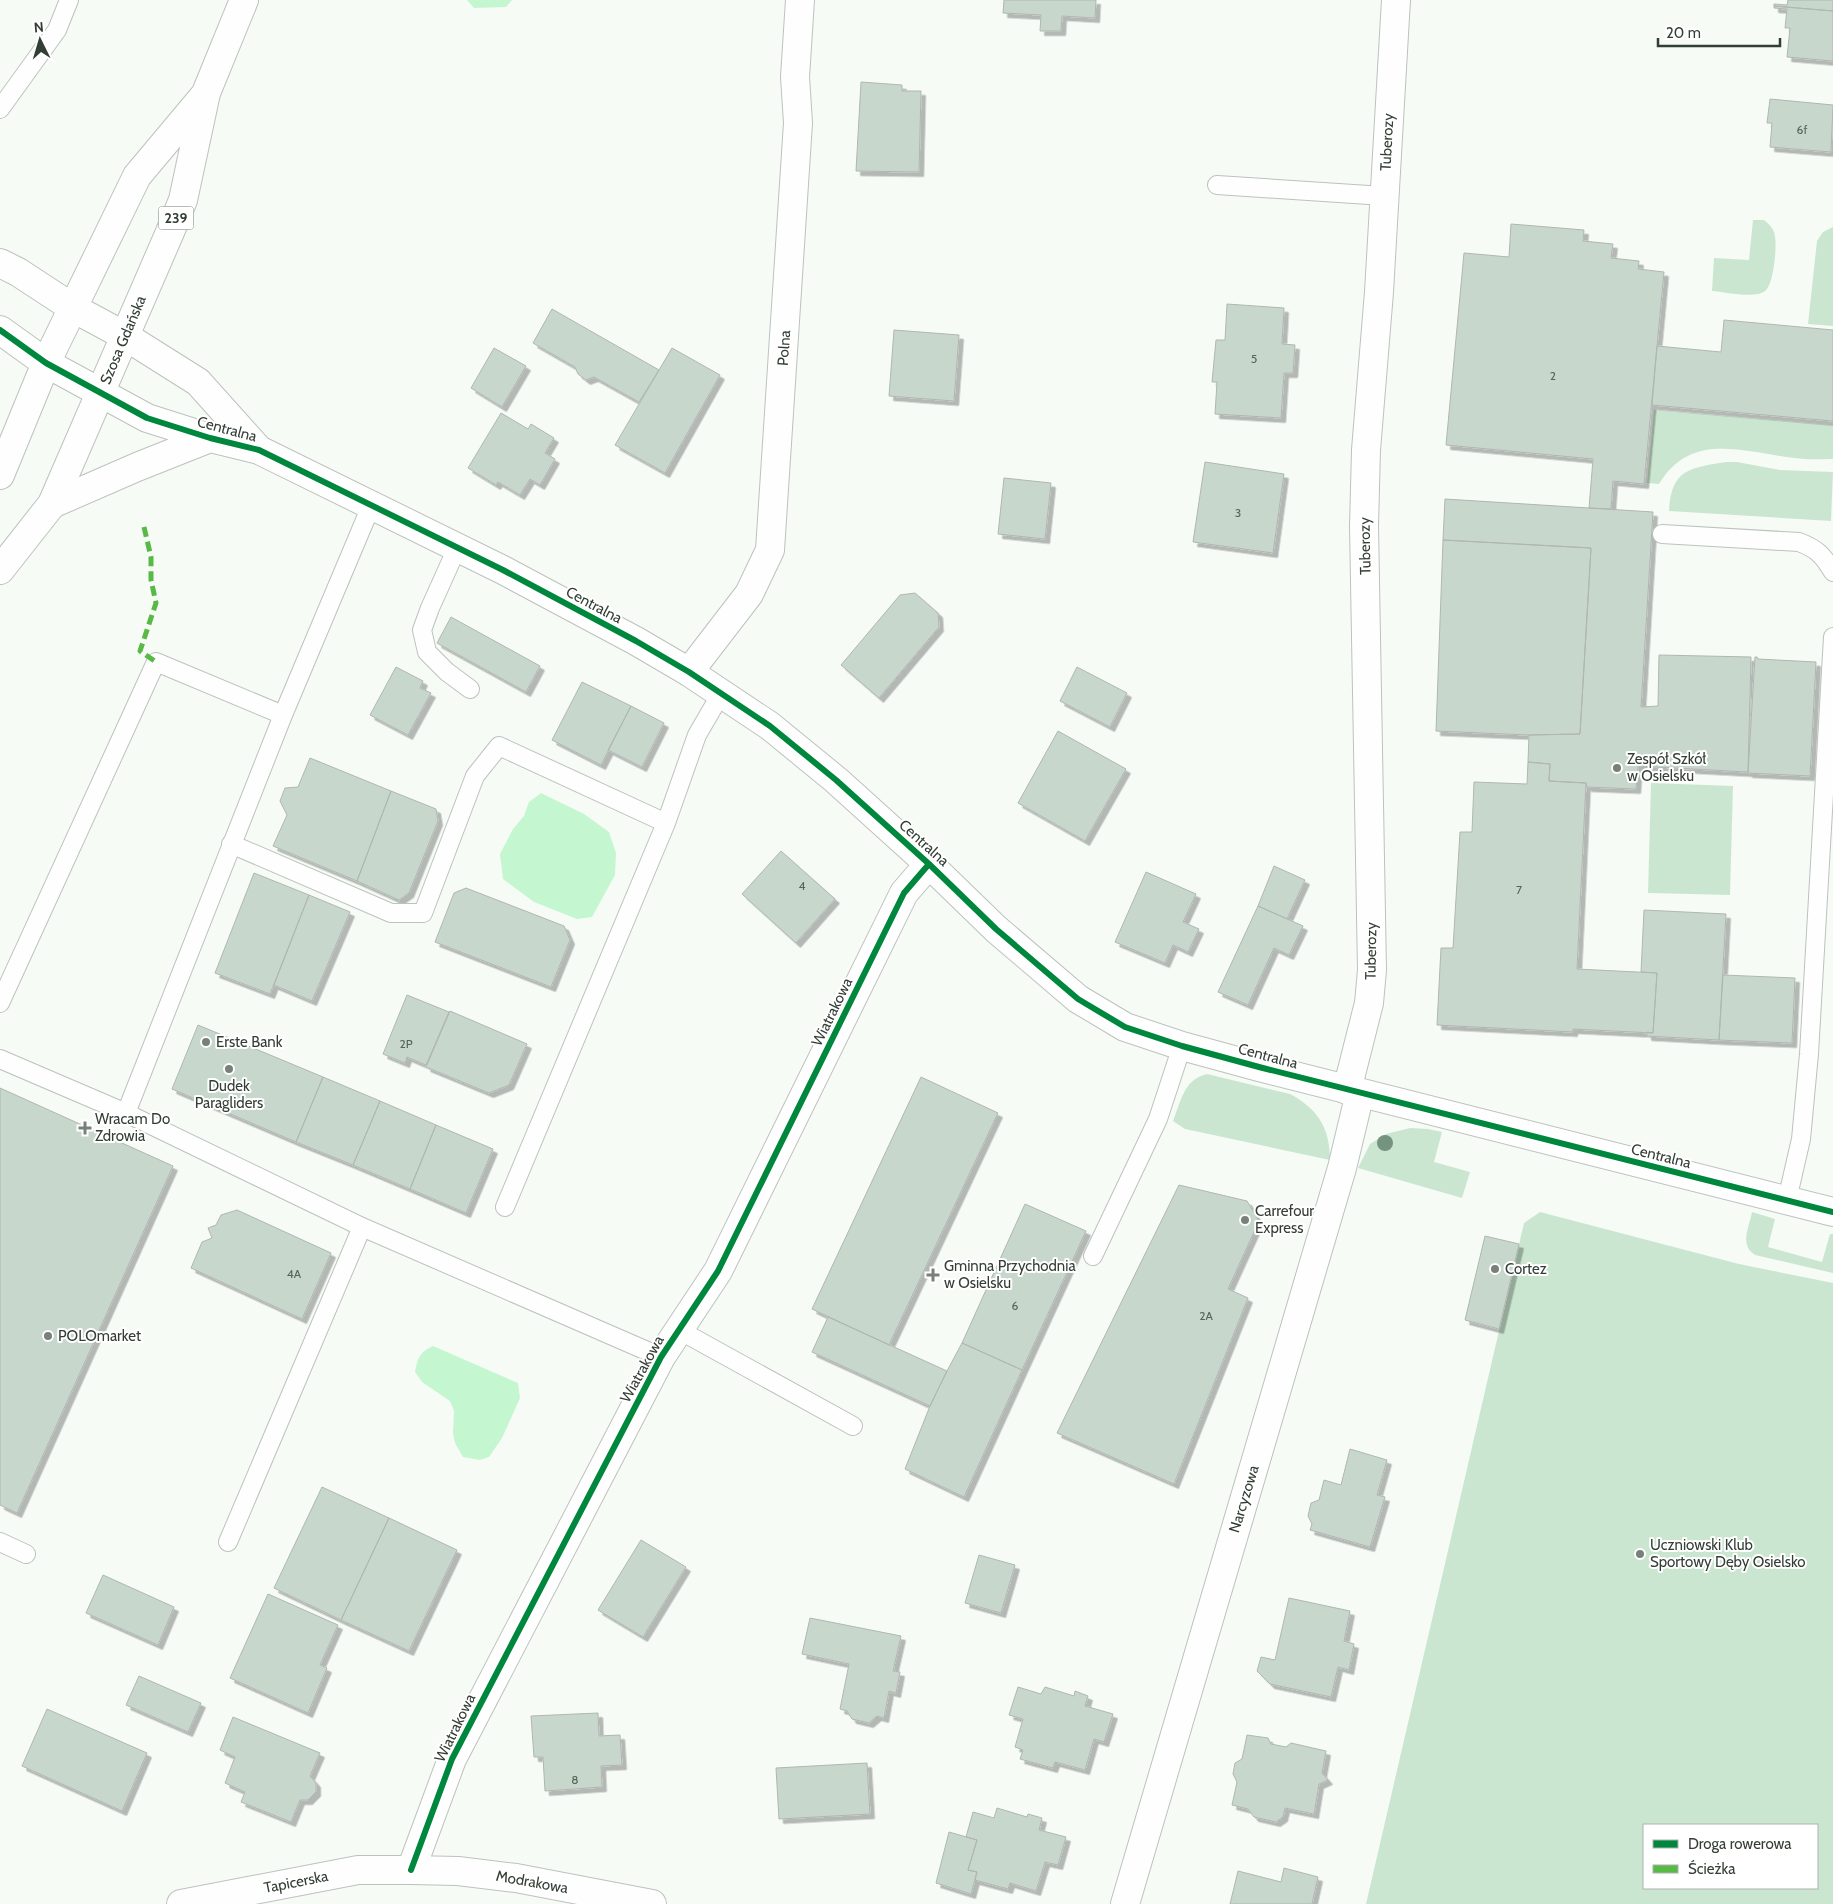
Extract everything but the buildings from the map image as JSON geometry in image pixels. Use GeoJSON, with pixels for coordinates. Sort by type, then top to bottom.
{"type":"FeatureCollection","features":[{"type":"Feature","properties":{"kind":"street","name":"Szosa Gdańska"},"geometry":{"type":"LineString","coordinates":[[0,570],[52,504],[125,336],[183,200],[206,92],[244,0]]}},
{"type":"Feature","properties":{"kind":"street","name":"Polna"},"geometry":{"type":"LineString","coordinates":[[689,672],[749,594],[770,550],[798,122],[795,77],[800,0]]}},
{"type":"Feature","properties":{"kind":"street","name":"Tuberozy"},"geometry":{"type":"LineString","coordinates":[[1353,1091],[1370,1003],[1372,970],[1364,526],[1366,450],[1396,0]]}},
{"type":"Feature","properties":{"kind":"street","name":"Szosa Gdańska"},"geometry":{"type":"LineString","coordinates":[[0,476],[46,363],[138,176],[206,92]]}},
{"type":"Feature","properties":{"kind":"street","name":"Centralna"},"geometry":{"type":"LineString","coordinates":[[0,263],[18,272],[73,308],[125,336],[198,382],[259,450]]}},
{"type":"Feature","properties":{"kind":"street","name":"Centralna"},"geometry":{"type":"LineString","coordinates":[[0,330],[46,363],[147,418],[210,438],[259,450],[457,548],[636,641],[722,692],[770,726],[808,757],[929,864],[1018,948],[1078,999],[1125,1027],[1182,1046],[1353,1091],[1833,1212]]}},
{"type":"Feature","properties":{"kind":"street"},"geometry":{"type":"LineString","coordinates":[[52,504],[136,467],[210,438]]}},
{"type":"Feature","properties":{"kind":"street","name":"Wiatrakowa"},"geometry":{"type":"LineString","coordinates":[[411,1870],[452,1759],[661,1356],[718,1271],[904,893],[929,864]]}},
{"type":"Feature","properties":{"kind":"street","name":"Narcyzowa"},"geometry":{"type":"LineString","coordinates":[[1125,1904],[1342,1168],[1353,1091]]}},
{"type":"Feature","properties":{"kind":"street","name":"Tapicerska"},"geometry":{"type":"LineString","coordinates":[[181,1904],[358,1870],[411,1870]]}},
{"type":"Feature","properties":{"kind":"street","name":"Modrakowa"},"geometry":{"type":"LineString","coordinates":[[411,1870],[458,1871],[516,1878],[652,1904]]}},
{"type":"Feature","properties":{"kind":"lane"},"geometry":{"type":"LineString","coordinates":[[0,109],[57,30],[69,0]]}},
{"type":"Feature","properties":{"kind":"lane"},"geometry":{"type":"LineString","coordinates":[[1217,185],[1384,196]]}},
{"type":"Feature","properties":{"kind":"lane"},"geometry":{"type":"LineString","coordinates":[[126,1113],[283,715],[371,506]]}},
{"type":"Feature","properties":{"kind":"lane"},"geometry":{"type":"LineString","coordinates":[[1662,534],[1799,542],[1816,549],[1833,572]]}},
{"type":"Feature","properties":{"kind":"lane"},"geometry":{"type":"LineString","coordinates":[[457,548],[422,630],[427,652],[447,672],[470,689]]}},
{"type":"Feature","properties":{"kind":"lane"},"geometry":{"type":"LineString","coordinates":[[1787,1200],[1801,1139],[1809,1054],[1833,637]]}},
{"type":"Feature","properties":{"kind":"lane"},"geometry":{"type":"LineString","coordinates":[[0,1003],[156,662],[283,715]]}},
{"type":"Feature","properties":{"kind":"lane"},"geometry":{"type":"LineString","coordinates":[[505,1207],[666,824],[697,735],[722,692]]}},
{"type":"Feature","properties":{"kind":"lane"},"geometry":{"type":"LineString","coordinates":[[231,844],[391,913],[423,913],[475,776],[499,746],[666,824]]}},
{"type":"Feature","properties":{"kind":"lane"},"geometry":{"type":"LineString","coordinates":[[1093,1256],[1158,1119],[1182,1046]]}},
{"type":"Feature","properties":{"kind":"lane"},"geometry":{"type":"LineString","coordinates":[[0,1060],[126,1113],[362,1227],[661,1356]]}},
{"type":"Feature","properties":{"kind":"lane"},"geometry":{"type":"LineString","coordinates":[[228,1542],[362,1227]]}},
{"type":"Feature","properties":{"kind":"lane"},"geometry":{"type":"LineString","coordinates":[[679,1330],[853,1426]]}},
{"type":"Feature","properties":{"kind":"lane"},"geometry":{"type":"LineString","coordinates":[[0,1542],[26,1554]]}},
{"type":"Feature","properties":{"kind":"shaded area"},"geometry":{"type":"Polygon","coordinates":[[[467,0],[512,0],[506,7],[474,8],[467,0]]]}},
{"type":"Feature","properties":{"kind":"shaded area"},"geometry":{"type":"Polygon","coordinates":[[[1753,220],[1764,220],[1774,232],[1776,244],[1774,263],[1768,287],[1765,291],[1754,295],[1712,291],[1714,258],[1749,260],[1753,220]]]}},
{"type":"Feature","properties":{"kind":"shaded area"},"geometry":{"type":"Polygon","coordinates":[[[1833,227],[1833,326],[1808,324],[1817,241],[1823,232],[1833,227]]]}},
{"type":"Feature","properties":{"kind":"shaded area"},"geometry":{"type":"Polygon","coordinates":[[[1654,410],[1833,425],[1833,459],[1800,459],[1739,450],[1703,451],[1687,456],[1672,467],[1659,484],[1647,483],[1654,410]]]}},
{"type":"Feature","properties":{"kind":"shaded area"},"geometry":{"type":"Polygon","coordinates":[[[1726,462],[1737,462],[1780,470],[1833,472],[1831,521],[1669,511],[1674,486],[1678,479],[1693,469],[1726,462]]]}},
{"type":"Feature","properties":{"kind":"shaded area"},"geometry":{"type":"Polygon","coordinates":[[[1651,783],[1733,786],[1730,895],[1648,893],[1651,783]]]}},
{"type":"Feature","properties":{"kind":"shaded area"},"geometry":{"type":"Polygon","coordinates":[[[541,793],[584,814],[609,832],[616,853],[615,875],[592,917],[577,919],[534,902],[503,879],[500,854],[513,829],[524,816],[529,802],[541,793]]]}},
{"type":"Feature","properties":{"kind":"shaded area"},"geometry":{"type":"Polygon","coordinates":[[[1207,1074],[1290,1094],[1300,1100],[1315,1113],[1325,1129],[1328,1138],[1330,1160],[1185,1129],[1173,1121],[1188,1086],[1199,1077],[1207,1074]]]}},
{"type":"Feature","properties":{"kind":"shaded area"},"geometry":{"type":"Polygon","coordinates":[[[1410,1128],[1442,1132],[1434,1162],[1470,1172],[1462,1198],[1358,1168],[1370,1144],[1386,1134],[1410,1128]]]}},
{"type":"Feature","properties":{"kind":"shaded area","name":"Uczniowski Klub Sportowy Dęby Osielsko"},"geometry":{"type":"Polygon","coordinates":[[[1540,1212],[1739,1264],[1833,1283],[1833,1904],[1366,1904],[1524,1223],[1540,1212]]]}},
{"type":"Feature","properties":{"kind":"shaded area"},"geometry":{"type":"Polygon","coordinates":[[[1752,1212],[1775,1219],[1768,1247],[1822,1262],[1830,1234],[1833,1234],[1833,1273],[1755,1255],[1750,1251],[1746,1241],[1752,1212]]]}},
{"type":"Feature","properties":{"kind":"shaded area"},"geometry":{"type":"Polygon","coordinates":[[[433,1346],[518,1383],[520,1398],[502,1438],[489,1457],[480,1460],[463,1457],[455,1443],[453,1433],[454,1411],[450,1401],[422,1382],[415,1372],[420,1356],[425,1350],[433,1346]]]}},
{"type":"Feature","properties":{"kind":"marked path"},"geometry":{"type":"LineString","coordinates":[[144,527],[151,557],[151,580],[156,603],[140,651],[156,662]]}},
{"type":"Feature","properties":{"kind":"cycle path"},"geometry":{"type":"LineString","coordinates":[[0,330],[46,363],[147,418],[210,438],[259,450],[503,570],[636,641],[689,672],[770,726],[836,780],[929,864],[996,929],[1078,999],[1125,1027],[1182,1046],[1259,1067],[1833,1212]]}},
{"type":"Feature","properties":{"kind":"cycle path"},"geometry":{"type":"LineString","coordinates":[[411,1870],[452,1759],[661,1357],[718,1271],[904,893],[929,864]]}},
{"type":"Feature","properties":{"kind":"place","name":"Zespół Szkół w Osielsku"},"geometry":{"type":"Point","coordinates":[1617,768]}},
{"type":"Feature","properties":{"kind":"place","name":"Erste Bank"},"geometry":{"type":"Point","coordinates":[206,1042]}},
{"type":"Feature","properties":{"kind":"place","name":"Dudek Paragliders"},"geometry":{"type":"Point","coordinates":[229,1069]}},
{"type":"Feature","properties":{"kind":"place","name":"Wracam Do Zdrowia"},"geometry":{"type":"Point","coordinates":[85,1128]}},
{"type":"Feature","properties":{"kind":"place","name":"Carrefour Express"},"geometry":{"type":"Point","coordinates":[1245,1220]}},
{"type":"Feature","properties":{"kind":"place","name":"Cortez"},"geometry":{"type":"Point","coordinates":[1495,1269]}},
{"type":"Feature","properties":{"kind":"place","name":"Gminna Przychodnia w Osielsku"},"geometry":{"type":"Point","coordinates":[933,1275]}},
{"type":"Feature","properties":{"kind":"place","name":"POLOmarket"},"geometry":{"type":"Point","coordinates":[48,1336]}},
{"type":"Feature","properties":{"kind":"place","name":"Uczniowski Klub Sportowy Dęby Osielsko"},"geometry":{"type":"Point","coordinates":[1640,1554]}}]}
